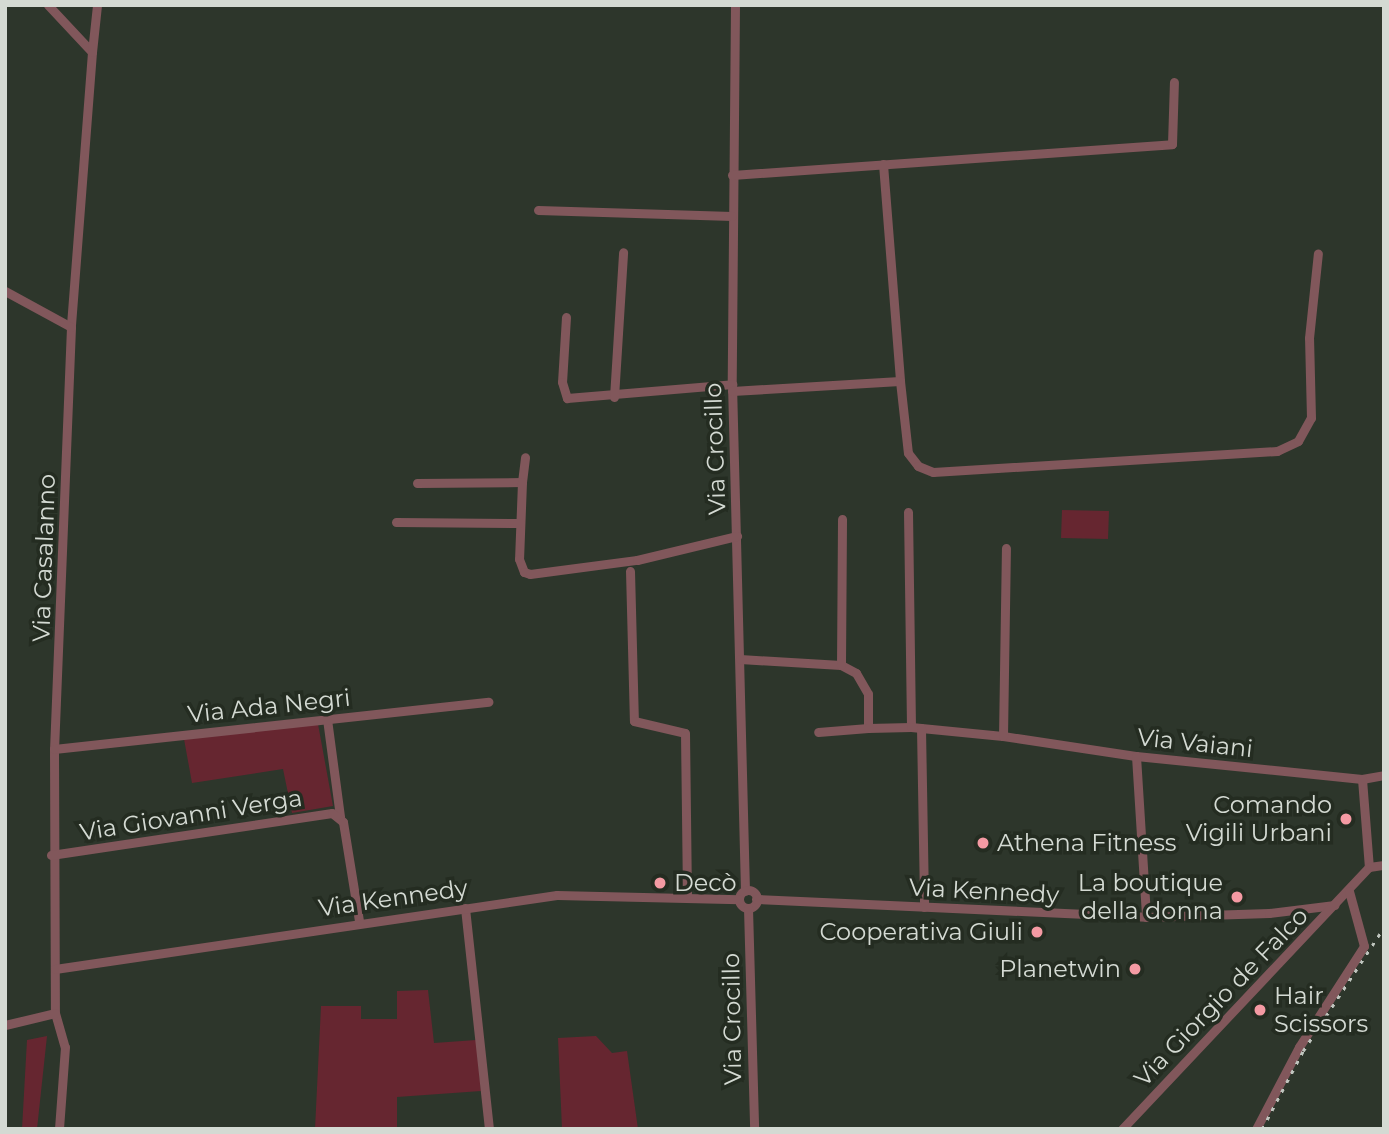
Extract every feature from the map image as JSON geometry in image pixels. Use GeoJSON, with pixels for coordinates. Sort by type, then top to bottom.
{"type":"FeatureCollection","features":[{"type":"Feature","properties":{"kind":"street"},"geometry":{"type":"LineString","coordinates":[[48,5],[92,52]]}},
{"type":"Feature","properties":{"kind":"street","name":"Via Casalanno"},"geometry":{"type":"LineString","coordinates":[[59,1129],[65,1047],[55,1013],[51,855],[54,749],[71,327],[97,5]]}},
{"type":"Feature","properties":{"kind":"street","name":"Via Crocillo"},"geometry":{"type":"LineString","coordinates":[[735,5],[732,387],[740,659],[742,895]]}},
{"type":"Feature","properties":{"kind":"street"},"geometry":{"type":"LineString","coordinates":[[732,175],[1172,144],[1174,82]]}},
{"type":"Feature","properties":{"kind":"street"},"geometry":{"type":"LineString","coordinates":[[883,164],[908,453],[918,466],[933,472],[1277,451],[1298,441],[1311,418],[1309,338],[1318,253]]}},
{"type":"Feature","properties":{"kind":"street"},"geometry":{"type":"LineString","coordinates":[[538,210],[732,216]]}},
{"type":"Feature","properties":{"kind":"street"},"geometry":{"type":"LineString","coordinates":[[614,397],[623,252]]}},
{"type":"Feature","properties":{"kind":"street"},"geometry":{"type":"LineString","coordinates":[[5,291],[71,327]]}},
{"type":"Feature","properties":{"kind":"street"},"geometry":{"type":"LineString","coordinates":[[566,317],[564,395],[571,399],[732,387],[900,381]]}},
{"type":"Feature","properties":{"kind":"street"},"geometry":{"type":"LineString","coordinates":[[524,457],[519,559],[524,572],[530,574],[637,560],[719,537],[737,536]]}},
{"type":"Feature","properties":{"kind":"street"},"geometry":{"type":"LineString","coordinates":[[417,482],[522,482]]}},
{"type":"Feature","properties":{"kind":"street"},"geometry":{"type":"LineString","coordinates":[[908,512],[911,727]]}},
{"type":"Feature","properties":{"kind":"street"},"geometry":{"type":"LineString","coordinates":[[841,665],[842,519]]}},
{"type":"Feature","properties":{"kind":"street"},"geometry":{"type":"LineString","coordinates":[[396,522],[520,523]]}},
{"type":"Feature","properties":{"kind":"street"},"geometry":{"type":"LineString","coordinates":[[1003,736],[1006,548]]}},
{"type":"Feature","properties":{"kind":"street"},"geometry":{"type":"LineString","coordinates":[[630,571],[634,721],[685,733],[687,897]]}},
{"type":"Feature","properties":{"kind":"street"},"geometry":{"type":"LineString","coordinates":[[740,659],[841,665],[856,673],[867,689],[867,728]]}},
{"type":"Feature","properties":{"kind":"street","name":"Via Ada Negri"},"geometry":{"type":"LineString","coordinates":[[54,749],[488,702]]}},
{"type":"Feature","properties":{"kind":"street"},"geometry":{"type":"LineString","coordinates":[[327,719],[338,816],[359,921]]}},
{"type":"Feature","properties":{"kind":"street","name":"Via Vaiani"},"geometry":{"type":"LineString","coordinates":[[818,732],[911,727],[1003,736],[1136,756],[1362,779],[1384,775]]}},
{"type":"Feature","properties":{"kind":"street"},"geometry":{"type":"LineString","coordinates":[[921,728],[924,907]]}},
{"type":"Feature","properties":{"kind":"street"},"geometry":{"type":"LineString","coordinates":[[1136,756],[1146,916]]}},
{"type":"Feature","properties":{"kind":"street"},"geometry":{"type":"LineString","coordinates":[[1362,779],[1369,867],[1384,864]]}},
{"type":"Feature","properties":{"kind":"street","name":"Via Giovanni Verga"},"geometry":{"type":"LineString","coordinates":[[51,855],[338,816]]}},
{"type":"Feature","properties":{"kind":"street","name":"Via Giorgio de Falco"},"geometry":{"type":"LineString","coordinates":[[1122,1129],[1369,867]]}},
{"type":"Feature","properties":{"kind":"street"},"geometry":{"type":"LineString","coordinates":[[1256,1129],[1281,1078],[1364,946],[1349,891]]}},
{"type":"Feature","properties":{"kind":"street"},"geometry":{"type":"LineString","coordinates":[[754,893],[757,899],[748,908],[742,895],[754,893]]}},
{"type":"Feature","properties":{"kind":"street","name":"Via Kennedy"},"geometry":{"type":"LineString","coordinates":[[55,969],[359,921],[557,895],[742,895]]}},
{"type":"Feature","properties":{"kind":"street","name":"Via Kennedy"},"geometry":{"type":"LineString","coordinates":[[757,899],[1146,916],[1269,913],[1335,905]]}},
{"type":"Feature","properties":{"kind":"street"},"geometry":{"type":"LineString","coordinates":[[465,908],[489,1129]]}},
{"type":"Feature","properties":{"kind":"street","name":"Via Crocillo"},"geometry":{"type":"LineString","coordinates":[[748,908],[754,1129]]}},
{"type":"Feature","properties":{"kind":"street"},"geometry":{"type":"LineString","coordinates":[[5,1025],[55,1013]]}},
{"type":"Feature","properties":{"kind":"shaded area"},"geometry":{"type":"Polygon","coordinates":[[[1062,510],[1109,511],[1108,539],[1061,538],[1062,510]]]}},
{"type":"Feature","properties":{"kind":"shaded area"},"geometry":{"type":"Polygon","coordinates":[[[318,724],[333,806],[292,813],[283,769],[192,783],[184,739],[318,724]]]}},
{"type":"Feature","properties":{"kind":"shaded area"},"geometry":{"type":"Polygon","coordinates":[[[428,990],[434,1043],[476,1040],[481,1091],[397,1097],[397,1129],[315,1129],[321,1006],[361,1006],[361,1019],[397,1019],[397,991],[428,990]]]}},
{"type":"Feature","properties":{"kind":"shaded area"},"geometry":{"type":"Polygon","coordinates":[[[47,1036],[37,1129],[22,1129],[27,1040],[47,1036]]]}},
{"type":"Feature","properties":{"kind":"shaded area"},"geometry":{"type":"Polygon","coordinates":[[[596,1036],[612,1053],[627,1051],[638,1129],[562,1129],[558,1038],[596,1036]]]}},
{"type":"Feature","properties":{"kind":"railway"},"geometry":{"type":"LineString","coordinates":[[1262,1129],[1303,1051],[1384,927]]}},
{"type":"Feature","properties":{"kind":"place","name":"Comando Vigili Urbani"},"geometry":{"type":"Point","coordinates":[1346,819]}},
{"type":"Feature","properties":{"kind":"place","name":"Athena Fitness"},"geometry":{"type":"Point","coordinates":[983,843]}},
{"type":"Feature","properties":{"kind":"place","name":"Decò"},"geometry":{"type":"Point","coordinates":[660,883]}},
{"type":"Feature","properties":{"kind":"place","name":"La boutique della donna"},"geometry":{"type":"Point","coordinates":[1237,897]}},
{"type":"Feature","properties":{"kind":"place","name":"Cooperativa Giuli"},"geometry":{"type":"Point","coordinates":[1037,932]}},
{"type":"Feature","properties":{"kind":"place","name":"Planetwin"},"geometry":{"type":"Point","coordinates":[1135,969]}},
{"type":"Feature","properties":{"kind":"place","name":"Hair Scissors"},"geometry":{"type":"Point","coordinates":[1260,1010]}}]}
